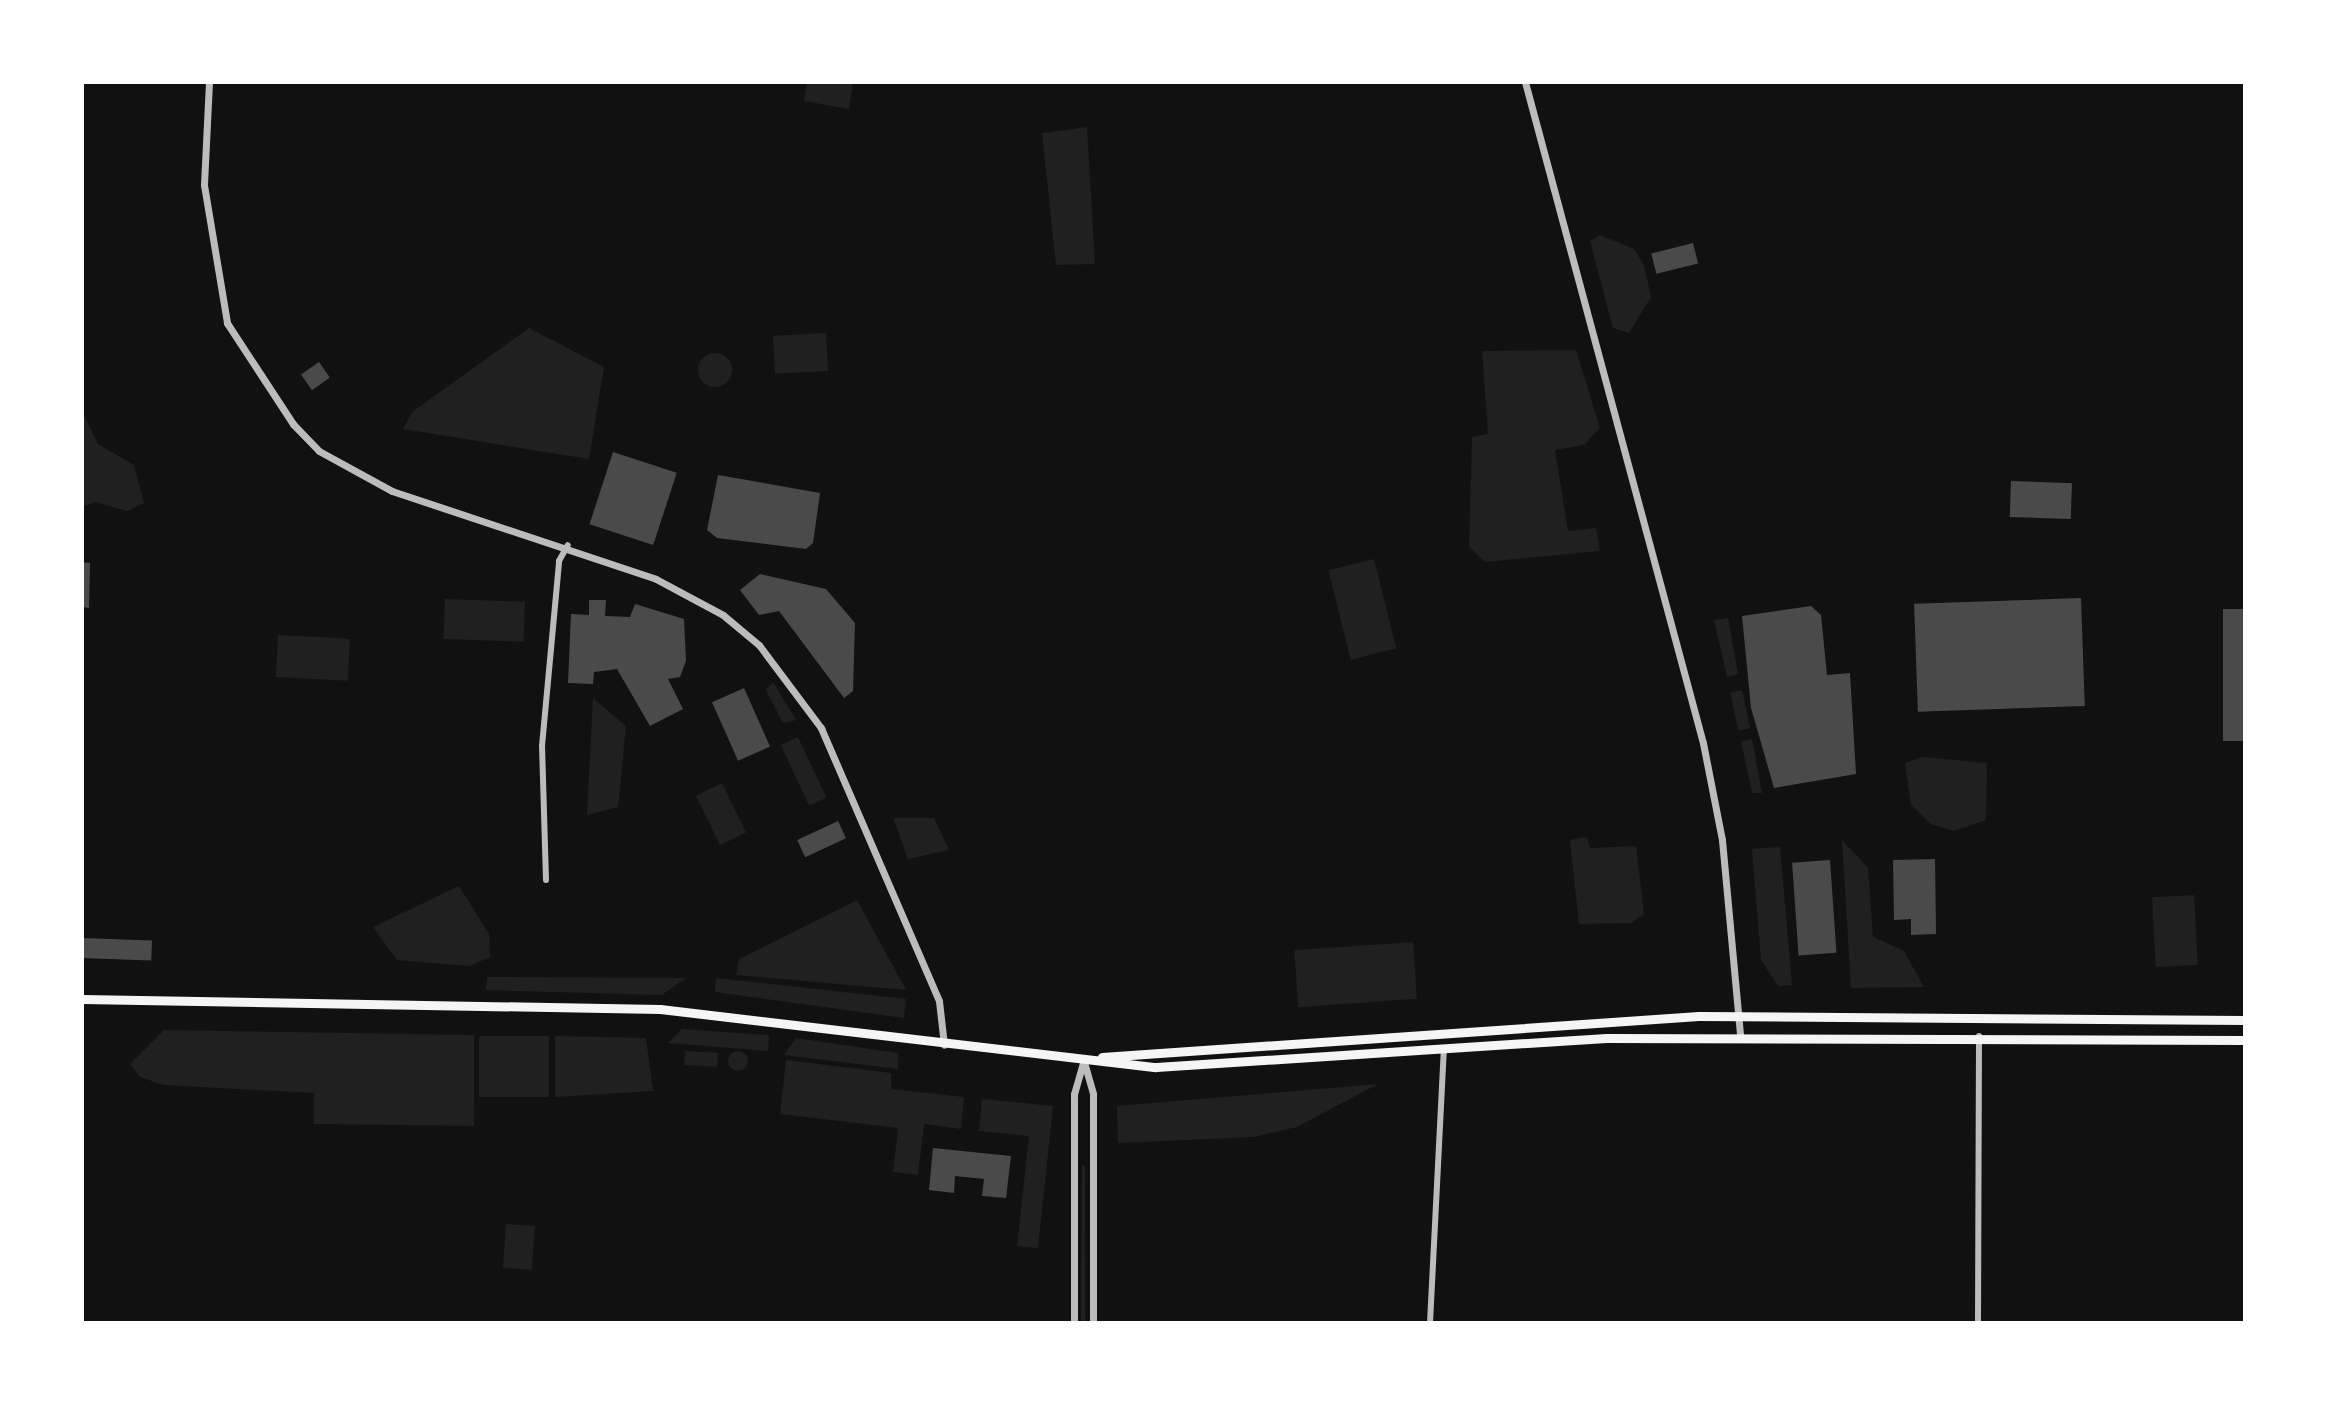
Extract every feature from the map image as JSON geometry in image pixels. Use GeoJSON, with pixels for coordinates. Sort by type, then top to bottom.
{"type":"FeatureCollection","features":[{"type":"Feature","properties":{"kind":"main road"},"geometry":{"type":"LineString","coordinates":[[82,999],[660,1009],[944,1045],[1156,1067],[1444,1048],[1740,1035],[2245,1040]]}},
{"type":"Feature","properties":{"kind":"main road"},"geometry":{"type":"LineString","coordinates":[[1084,1060],[1739,1015],[2245,1020]]}},
{"type":"Feature","properties":{"kind":"street"},"geometry":{"type":"LineString","coordinates":[[209,82],[204,185],[227,323],[293,424],[319,451],[392,491],[568,545],[723,615],[791,684],[821,728],[939,1001],[944,1045]]}},
{"type":"Feature","properties":{"kind":"street"},"geometry":{"type":"LineString","coordinates":[[1525,82],[1703,743],[1719,818],[1740,1035]]}},
{"type":"Feature","properties":{"kind":"street"},"geometry":{"type":"LineString","coordinates":[[546,880],[542,746],[559,561],[568,545]]}},
{"type":"Feature","properties":{"kind":"street"},"geometry":{"type":"LineString","coordinates":[[1978,1323],[1979,1036]]}},
{"type":"Feature","properties":{"kind":"street"},"geometry":{"type":"LineString","coordinates":[[1430,1323],[1444,1048]]}},
{"type":"Feature","properties":{"kind":"street"},"geometry":{"type":"LineString","coordinates":[[1074,1323],[1074,1094],[1084,1060]]}},
{"type":"Feature","properties":{"kind":"street"},"geometry":{"type":"LineString","coordinates":[[1084,1060],[1093,1094],[1093,1323]]}},
{"type":"Feature","properties":{"kind":"shaded area"},"geometry":{"type":"Polygon","coordinates":[[[807,82],[853,82],[849,109],[804,101],[807,82]]]}},
{"type":"Feature","properties":{"kind":"shaded area"},"geometry":{"type":"Polygon","coordinates":[[[1087,127],[1095,264],[1056,265],[1042,133],[1087,127]]]}},
{"type":"Feature","properties":{"kind":"shaded area"},"geometry":{"type":"Polygon","coordinates":[[[1600,235],[1634,249],[1644,265],[1651,297],[1629,333],[1613,328],[1590,241],[1600,235]]]}},
{"type":"Feature","properties":{"kind":"shaded area"},"geometry":{"type":"Polygon","coordinates":[[[529,328],[604,367],[589,459],[403,429],[412,412],[529,328]]]}},
{"type":"Feature","properties":{"kind":"shaded area"},"geometry":{"type":"Polygon","coordinates":[[[826,333],[828,371],[775,374],[773,336],[826,333]]]}},
{"type":"Feature","properties":{"kind":"shaded area"},"geometry":{"type":"Polygon","coordinates":[[[1576,350],[1600,428],[1584,445],[1555,450],[1568,531],[1596,528],[1600,551],[1485,562],[1469,547],[1472,437],[1488,434],[1482,351],[1576,350]]]}},
{"type":"Feature","properties":{"kind":"shaded area"},"geometry":{"type":"Polygon","coordinates":[[[715,353],[727,358],[732,370],[727,382],[715,387],[703,382],[698,370],[703,358],[715,353]]]}},
{"type":"Feature","properties":{"kind":"shaded area"},"geometry":{"type":"Polygon","coordinates":[[[82,411],[98,444],[134,465],[144,503],[127,511],[95,502],[82,507],[82,411]]]}},
{"type":"Feature","properties":{"kind":"shaded area"},"geometry":{"type":"Polygon","coordinates":[[[1374,559],[1396,648],[1351,660],[1328,570],[1374,559]]]}},
{"type":"Feature","properties":{"kind":"shaded area"},"geometry":{"type":"Polygon","coordinates":[[[445,599],[525,602],[524,642],[444,639],[445,599]]]}},
{"type":"Feature","properties":{"kind":"shaded area"},"geometry":{"type":"Polygon","coordinates":[[[1728,618],[1738,674],[1727,677],[1714,620],[1728,618]]]}},
{"type":"Feature","properties":{"kind":"shaded area"},"geometry":{"type":"Polygon","coordinates":[[[278,635],[350,639],[348,681],[276,677],[278,635]]]}},
{"type":"Feature","properties":{"kind":"shaded area"},"geometry":{"type":"Polygon","coordinates":[[[773,682],[796,720],[783,723],[766,690],[773,682]]]}},
{"type":"Feature","properties":{"kind":"shaded area"},"geometry":{"type":"Polygon","coordinates":[[[1742,690],[1750,728],[1738,731],[1730,692],[1742,690]]]}},
{"type":"Feature","properties":{"kind":"shaded area"},"geometry":{"type":"Polygon","coordinates":[[[593,698],[626,726],[618,807],[587,815],[593,698]]]}},
{"type":"Feature","properties":{"kind":"shaded area"},"geometry":{"type":"Polygon","coordinates":[[[798,737],[826,798],[809,806],[781,745],[798,737]]]}},
{"type":"Feature","properties":{"kind":"shaded area"},"geometry":{"type":"Polygon","coordinates":[[[1752,739],[1762,793],[1752,793],[1741,741],[1752,739]]]}},
{"type":"Feature","properties":{"kind":"shaded area"},"geometry":{"type":"Polygon","coordinates":[[[1922,757],[1987,763],[1986,820],[1954,831],[1931,824],[1911,805],[1905,763],[1922,757]]]}},
{"type":"Feature","properties":{"kind":"shaded area"},"geometry":{"type":"Polygon","coordinates":[[[722,783],[746,832],[720,845],[696,796],[722,783]]]}},
{"type":"Feature","properties":{"kind":"shaded area"},"geometry":{"type":"Polygon","coordinates":[[[893,818],[934,818],[949,850],[908,859],[893,818]]]}},
{"type":"Feature","properties":{"kind":"shaded area"},"geometry":{"type":"Polygon","coordinates":[[[1587,837],[1590,848],[1636,846],[1644,914],[1631,923],[1579,924],[1570,840],[1587,837]]]}},
{"type":"Feature","properties":{"kind":"shaded area"},"geometry":{"type":"Polygon","coordinates":[[[1842,840],[1868,868],[1873,937],[1904,951],[1924,987],[1851,988],[1842,840]]]}},
{"type":"Feature","properties":{"kind":"shaded area"},"geometry":{"type":"Polygon","coordinates":[[[1780,847],[1792,985],[1778,986],[1761,960],[1752,849],[1780,847]]]}},
{"type":"Feature","properties":{"kind":"shaded area"},"geometry":{"type":"Polygon","coordinates":[[[459,886],[489,934],[490,957],[470,966],[397,960],[373,927],[459,886]]]}},
{"type":"Feature","properties":{"kind":"shaded area"},"geometry":{"type":"Polygon","coordinates":[[[2194,895],[2198,965],[2156,967],[2152,897],[2194,895]]]}},
{"type":"Feature","properties":{"kind":"shaded area"},"geometry":{"type":"Polygon","coordinates":[[[857,900],[906,990],[736,975],[739,959],[857,900]]]}},
{"type":"Feature","properties":{"kind":"shaded area"},"geometry":{"type":"Polygon","coordinates":[[[1413,942],[1417,999],[1298,1007],[1294,950],[1413,942]]]}},
{"type":"Feature","properties":{"kind":"shaded area"},"geometry":{"type":"Polygon","coordinates":[[[487,977],[686,978],[662,995],[486,990],[487,977]]]}},
{"type":"Feature","properties":{"kind":"shaded area"},"geometry":{"type":"Polygon","coordinates":[[[716,978],[906,999],[904,1018],[715,992],[716,978]]]}},
{"type":"Feature","properties":{"kind":"shaded area"},"geometry":{"type":"Polygon","coordinates":[[[682,1029],[769,1035],[768,1051],[668,1043],[682,1029]]]}},
{"type":"Feature","properties":{"kind":"shaded area"},"geometry":{"type":"Polygon","coordinates":[[[164,1030],[474,1035],[474,1126],[314,1124],[314,1093],[163,1085],[140,1077],[130,1064],[164,1030]]]}},
{"type":"Feature","properties":{"kind":"shaded area"},"geometry":{"type":"Polygon","coordinates":[[[479,1036],[549,1036],[549,1097],[479,1097],[479,1036]]]}},
{"type":"Feature","properties":{"kind":"shaded area"},"geometry":{"type":"Polygon","coordinates":[[[555,1036],[646,1038],[653,1091],[555,1097],[555,1036]]]}},
{"type":"Feature","properties":{"kind":"shaded area"},"geometry":{"type":"Polygon","coordinates":[[[796,1038],[898,1053],[898,1069],[784,1055],[796,1038]]]}},
{"type":"Feature","properties":{"kind":"shaded area"},"geometry":{"type":"Polygon","coordinates":[[[685,1051],[718,1053],[717,1067],[684,1065],[685,1051]]]}},
{"type":"Feature","properties":{"kind":"shaded area"},"geometry":{"type":"Polygon","coordinates":[[[738,1051],[745,1054],[748,1061],[745,1068],[738,1071],[731,1068],[728,1061],[731,1054],[738,1051]]]}},
{"type":"Feature","properties":{"kind":"shaded area"},"geometry":{"type":"Polygon","coordinates":[[[786,1060],[891,1073],[891,1089],[964,1097],[961,1129],[924,1124],[918,1175],[893,1172],[898,1128],[780,1114],[786,1060]]]}},
{"type":"Feature","properties":{"kind":"shaded area"},"geometry":{"type":"Polygon","coordinates":[[[1378,1084],[1297,1127],[1254,1137],[1118,1143],[1117,1106],[1378,1084]]]}},
{"type":"Feature","properties":{"kind":"shaded area"},"geometry":{"type":"Polygon","coordinates":[[[982,1099],[1053,1106],[1038,1248],[1017,1246],[1029,1136],[979,1131],[982,1099]]]}},
{"type":"Feature","properties":{"kind":"shaded area"},"geometry":{"type":"Polygon","coordinates":[[[1082,1165],[1085,1165],[1085,1323],[1081,1323],[1082,1165]]]}},
{"type":"Feature","properties":{"kind":"shaded area"},"geometry":{"type":"Polygon","coordinates":[[[506,1224],[535,1226],[532,1270],[503,1268],[506,1224]]]}},
{"type":"Feature","properties":{"kind":"building"},"geometry":{"type":"Polygon","coordinates":[[[1693,243],[1698,263],[1656,274],[1651,253],[1693,243]]]}},
{"type":"Feature","properties":{"kind":"building"},"geometry":{"type":"Polygon","coordinates":[[[319,362],[330,378],[312,390],[301,375],[319,362]]]}},
{"type":"Feature","properties":{"kind":"building"},"geometry":{"type":"Polygon","coordinates":[[[613,452],[677,473],[653,545],[590,524],[613,452]]]}},
{"type":"Feature","properties":{"kind":"building"},"geometry":{"type":"Polygon","coordinates":[[[718,475],[820,493],[813,543],[806,549],[717,538],[707,530],[718,475]]]}},
{"type":"Feature","properties":{"kind":"building"},"geometry":{"type":"Polygon","coordinates":[[[2011,481],[2072,483],[2071,519],[2010,517],[2011,481]]]}},
{"type":"Feature","properties":{"kind":"building"},"geometry":{"type":"Polygon","coordinates":[[[82,562],[90,563],[89,608],[82,607],[82,562]]]}},
{"type":"Feature","properties":{"kind":"building"},"geometry":{"type":"Polygon","coordinates":[[[760,574],[826,589],[855,623],[853,691],[844,698],[779,611],[759,615],[740,590],[760,574]]]}},
{"type":"Feature","properties":{"kind":"building"},"geometry":{"type":"Polygon","coordinates":[[[2081,598],[2085,706],[1918,712],[1914,604],[2081,598]]]}},
{"type":"Feature","properties":{"kind":"building"},"geometry":{"type":"Polygon","coordinates":[[[589,600],[606,600],[605,616],[630,617],[635,604],[684,619],[686,661],[680,677],[668,679],[683,709],[650,726],[617,669],[594,672],[593,684],[568,683],[571,614],[589,615],[589,600]]]}},
{"type":"Feature","properties":{"kind":"building"},"geometry":{"type":"Polygon","coordinates":[[[1811,606],[1821,615],[1827,675],[1850,673],[1856,774],[1774,788],[1751,708],[1742,616],[1811,606]]]}},
{"type":"Feature","properties":{"kind":"building"},"geometry":{"type":"Polygon","coordinates":[[[2223,609],[2245,609],[2245,741],[2223,741],[2223,609]]]}},
{"type":"Feature","properties":{"kind":"building"},"geometry":{"type":"Polygon","coordinates":[[[744,688],[770,746],[738,761],[712,702],[744,688]]]}},
{"type":"Feature","properties":{"kind":"building"},"geometry":{"type":"Polygon","coordinates":[[[838,821],[846,838],[805,857],[797,840],[838,821]]]}},
{"type":"Feature","properties":{"kind":"building"},"geometry":{"type":"Polygon","coordinates":[[[1935,859],[1936,934],[1911,935],[1911,919],[1894,920],[1893,860],[1935,859]]]}},
{"type":"Feature","properties":{"kind":"building"},"geometry":{"type":"Polygon","coordinates":[[[1830,860],[1836,953],[1799,955],[1792,863],[1830,860]]]}},
{"type":"Feature","properties":{"kind":"building"},"geometry":{"type":"Polygon","coordinates":[[[82,938],[152,940],[151,960],[82,958],[82,938]]]}},
{"type":"Feature","properties":{"kind":"building"},"geometry":{"type":"Polygon","coordinates":[[[933,1148],[1011,1156],[1006,1198],[982,1196],[984,1179],[955,1176],[954,1193],[929,1190],[933,1148]]]}}]}
